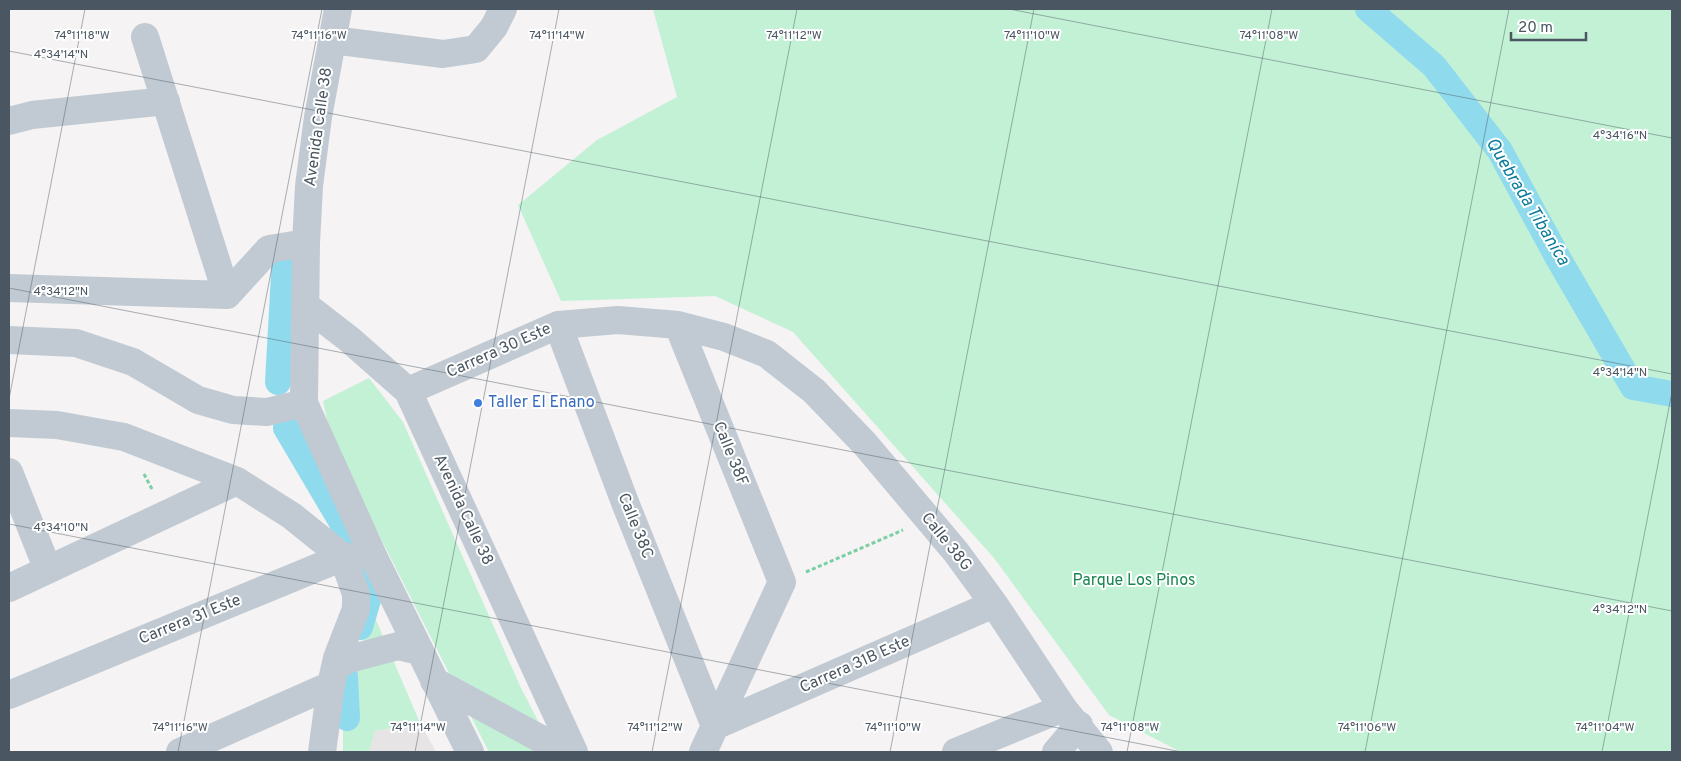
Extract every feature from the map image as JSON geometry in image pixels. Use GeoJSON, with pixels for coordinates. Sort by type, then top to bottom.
{"type":"FeatureCollection","features":[{"type":"Feature","properties":{"kind":"street","name":"Avenida Calle 38"},"geometry":{"type":"LineString","coordinates":[[338,9],[318,117],[310,176],[304,305],[304,403],[374,558],[470,752]]}},
{"type":"Feature","properties":{"kind":"street"},"geometry":{"type":"LineString","coordinates":[[332,40],[443,54],[476,49],[494,27],[503,9]]}},
{"type":"Feature","properties":{"kind":"street"},"geometry":{"type":"LineString","coordinates":[[145,37],[226,295]]}},
{"type":"Feature","properties":{"kind":"street"},"geometry":{"type":"LineString","coordinates":[[9,121],[32,115],[166,102]]}},
{"type":"Feature","properties":{"kind":"street"},"geometry":{"type":"LineString","coordinates":[[9,288],[226,295],[269,249],[306,243]]}},
{"type":"Feature","properties":{"kind":"street","name":"Avenida Calle 38"},"geometry":{"type":"LineString","coordinates":[[304,305],[349,339],[408,391],[574,752]]}},
{"type":"Feature","properties":{"kind":"street","name":"Carrera 30 Este"},"geometry":{"type":"LineString","coordinates":[[408,391],[558,325],[618,320],[678,325],[724,337],[767,354]]}},
{"type":"Feature","properties":{"kind":"street","name":"Calle 38C"},"geometry":{"type":"LineString","coordinates":[[558,325],[715,726]]}},
{"type":"Feature","properties":{"kind":"street","name":"Calle 38F"},"geometry":{"type":"LineString","coordinates":[[678,325],[782,582]]}},
{"type":"Feature","properties":{"kind":"street"},"geometry":{"type":"LineString","coordinates":[[9,340],[76,343],[133,362],[198,400],[233,410],[267,412],[304,403]]}},
{"type":"Feature","properties":{"kind":"street","name":"Calle 38G"},"geometry":{"type":"LineString","coordinates":[[767,354],[814,391],[865,444],[956,552],[1071,716],[1100,751]]}},
{"type":"Feature","properties":{"kind":"street"},"geometry":{"type":"LineString","coordinates":[[9,423],[57,425],[124,438],[237,481],[292,516],[343,557],[356,594],[356,610],[337,658],[322,752]]}},
{"type":"Feature","properties":{"kind":"street"},"geometry":{"type":"LineString","coordinates":[[9,472],[48,570]]}},
{"type":"Feature","properties":{"kind":"street"},"geometry":{"type":"LineString","coordinates":[[9,588],[167,516],[237,481]]}},
{"type":"Feature","properties":{"kind":"street","name":"Carrera 31 Este"},"geometry":{"type":"LineString","coordinates":[[9,695],[343,557],[374,558]]}},
{"type":"Feature","properties":{"kind":"street"},"geometry":{"type":"LineString","coordinates":[[703,752],[782,582]]}},
{"type":"Feature","properties":{"kind":"street","name":"Carrera 31B Este"},"geometry":{"type":"LineString","coordinates":[[715,726],[994,604]]}},
{"type":"Feature","properties":{"kind":"street"},"geometry":{"type":"LineString","coordinates":[[180,752],[333,676],[349,659],[398,646],[420,651]]}},
{"type":"Feature","properties":{"kind":"street"},"geometry":{"type":"LineString","coordinates":[[434,681],[565,752]]}},
{"type":"Feature","properties":{"kind":"street"},"geometry":{"type":"LineString","coordinates":[[956,752],[1071,716]]}},
{"type":"Feature","properties":{"kind":"street"},"geometry":{"type":"LineString","coordinates":[[1056,752],[1071,716]]}},
{"type":"Feature","properties":{"kind":"path"},"geometry":{"type":"LineString","coordinates":[[143,472],[167,516]]}},
{"type":"Feature","properties":{"kind":"path"},"geometry":{"type":"LineString","coordinates":[[782,582],[928,520]]}},
{"type":"Feature","properties":{"kind":"shaded area"},"geometry":{"type":"Polygon","coordinates":[[[420,723],[436,752],[369,752],[375,731],[420,723]]]}},
{"type":"Feature","properties":{"kind":"green space","name":"Parque Los Pinos"},"geometry":{"type":"Polygon","coordinates":[[[653,9],[1672,9],[1672,752],[1181,752],[1109,715],[994,558],[793,332],[715,296],[561,301],[518,205],[597,140],[677,97],[653,9]]]}},
{"type":"Feature","properties":{"kind":"green space"},"geometry":{"type":"Polygon","coordinates":[[[369,378],[403,422],[521,688],[554,752],[489,752],[332,442],[323,401],[369,378]]]}},
{"type":"Feature","properties":{"kind":"green space"},"geometry":{"type":"Polygon","coordinates":[[[373,613],[420,723],[375,731],[369,752],[343,752],[343,701],[373,613]]]}},
{"type":"Feature","properties":{"kind":"waterway","name":"Quebrada Tibaníca"},"geometry":{"type":"LineString","coordinates":[[1368,9],[1434,66],[1500,151],[1558,258],[1633,387],[1672,394]]}},
{"type":"Feature","properties":{"kind":"waterway"},"geometry":{"type":"LineString","coordinates":[[278,382],[285,257]]}},
{"type":"Feature","properties":{"kind":"waterway"},"geometry":{"type":"LineString","coordinates":[[286,428],[350,539]]}},
{"type":"Feature","properties":{"kind":"waterway"},"geometry":{"type":"LineString","coordinates":[[360,627],[370,593],[365,571]]}},
{"type":"Feature","properties":{"kind":"waterway"},"geometry":{"type":"LineString","coordinates":[[345,676],[347,718]]}},
{"type":"Feature","properties":{"kind":"place","name":"Taller El Enano"},"geometry":{"type":"Point","coordinates":[478,403]}}]}
